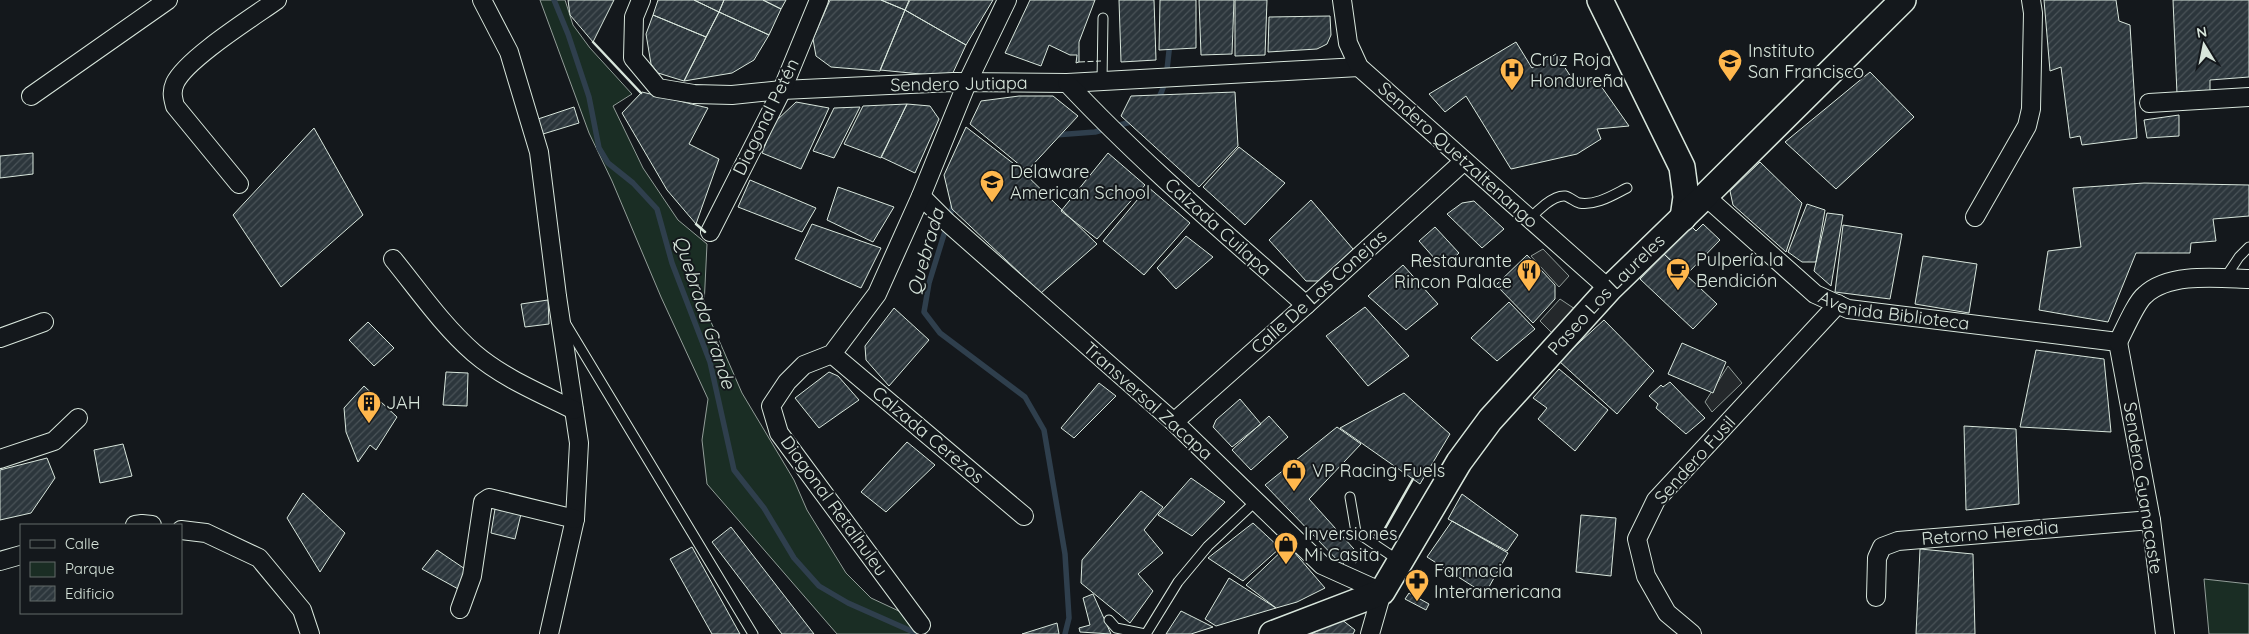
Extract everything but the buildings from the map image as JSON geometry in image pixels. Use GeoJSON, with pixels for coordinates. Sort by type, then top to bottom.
{"type":"FeatureCollection","features":[{"type":"Feature","properties":{"kind":"street"},"geometry":{"type":"LineString","coordinates":[[32,96],[168,0]]}},
{"type":"Feature","properties":{"kind":"street"},"geometry":{"type":"LineString","coordinates":[[240,184],[175,106],[172,95],[175,84],[190,63],[277,0]]}},
{"type":"Feature","properties":{"kind":"street"},"geometry":{"type":"LineString","coordinates":[[482,0],[509,52],[539,152],[579,443],[575,519],[549,634]]}},
{"type":"Feature","properties":{"kind":"street","name":"Sendero Jutiapa"},"geometry":{"type":"LineString","coordinates":[[641,0],[634,17],[633,58],[658,88],[694,94],[732,95],[782,90],[967,83],[1067,83],[1359,67]]}},
{"type":"Feature","properties":{"kind":"street","name":"Diagonal Petén"},"geometry":{"type":"LineString","coordinates":[[710,232],[782,90],[819,0]]}},
{"type":"Feature","properties":{"kind":"street"},"geometry":{"type":"LineString","coordinates":[[832,354],[877,294],[921,196],[967,83],[1007,0]]}},
{"type":"Feature","properties":{"kind":"street","name":"Sendero Quetzaltenango"},"geometry":{"type":"LineString","coordinates":[[1342,0],[1348,43],[1359,67],[1609,288]]}},
{"type":"Feature","properties":{"kind":"street"},"geometry":{"type":"LineString","coordinates":[[1600,0],[1682,167],[1686,197],[1683,218]]}},
{"type":"Feature","properties":{"kind":"street","name":"Paseo Los Laureles"},"geometry":{"type":"LineString","coordinates":[[1370,634],[1382,592],[1459,462],[1490,420],[1609,288],[1706,196],[1903,0]]}},
{"type":"Feature","properties":{"kind":"street"},"geometry":{"type":"LineString","coordinates":[[1975,218],[2027,126],[2031,108],[2031,0]]}},
{"type":"Feature","properties":{"kind":"street","name":"Calzada Cuilapa"},"geometry":{"type":"LineString","coordinates":[[1067,83],[1104,123],[1157,173],[1306,305]]}},
{"type":"Feature","properties":{"kind":"street"},"geometry":{"type":"LineString","coordinates":[[2149,103],[2249,97]]}},
{"type":"Feature","properties":{"kind":"street","name":"Calle De Las Conejas"},"geometry":{"type":"LineString","coordinates":[[1174,422],[1464,161]]}},
{"type":"Feature","properties":{"kind":"street"},"geometry":{"type":"LineString","coordinates":[[1682,167],[1696,179],[1704,181],[1711,181],[1725,176]]}},
{"type":"Feature","properties":{"kind":"street","name":"Transversal Zacapa"},"geometry":{"type":"LineString","coordinates":[[921,196],[947,222],[1174,422],[1322,565],[1382,592]]}},
{"type":"Feature","properties":{"kind":"street","name":"Avenida Biblioteca"},"geometry":{"type":"LineString","coordinates":[[1706,196],[1815,294],[1848,309],[2118,342]]}},
{"type":"Feature","properties":{"kind":"street"},"geometry":{"type":"LineString","coordinates":[[393,259],[452,332],[474,354],[508,377],[574,410]]}},
{"type":"Feature","properties":{"kind":"street"},"geometry":{"type":"LineString","coordinates":[[2118,342],[2144,295],[2159,285],[2196,278],[2249,279]]}},
{"type":"Feature","properties":{"kind":"street","name":"Sendero Fusil"},"geometry":{"type":"LineString","coordinates":[[1692,634],[1667,613],[1650,584],[1646,576],[1637,539],[1656,500],[1838,304]]}},
{"type":"Feature","properties":{"kind":"street"},"geometry":{"type":"LineString","coordinates":[[0,338],[44,322]]}},
{"type":"Feature","properties":{"kind":"street","name":"Sendero Guanacaste"},"geometry":{"type":"LineString","coordinates":[[2118,342],[2151,520],[2166,634]]}},
{"type":"Feature","properties":{"kind":"street","name":"Calzada Cerezos"},"geometry":{"type":"LineString","coordinates":[[832,354],[1024,516]]}},
{"type":"Feature","properties":{"kind":"street","name":"Diagonal Retalhuleu"},"geometry":{"type":"LineString","coordinates":[[832,354],[804,365],[787,382],[771,406],[779,433],[921,625]]}},
{"type":"Feature","properties":{"kind":"street"},"geometry":{"type":"LineString","coordinates":[[0,459],[54,441],[78,418]]}},
{"type":"Feature","properties":{"kind":"street"},"geometry":{"type":"LineString","coordinates":[[460,609],[472,576],[483,502],[489,498],[575,519]]}},
{"type":"Feature","properties":{"kind":"street","name":"Retorno Heredia"},"geometry":{"type":"LineString","coordinates":[[1876,598],[1877,558],[1882,547],[1898,541],[2151,520]]}},
{"type":"Feature","properties":{"kind":"street"},"geometry":{"type":"LineString","coordinates":[[182,530],[206,533],[259,558],[302,610],[310,634]]}},
{"type":"Feature","properties":{"kind":"street"},"geometry":{"type":"LineString","coordinates":[[0,561],[20,555]]}},
{"type":"Feature","properties":{"kind":"street"},"geometry":{"type":"LineString","coordinates":[[1272,634],[1382,592]]}},
{"type":"Feature","properties":{"kind":"lane"},"geometry":{"type":"LineString","coordinates":[[1102,81],[1103,18]]}},
{"type":"Feature","properties":{"kind":"lane"},"geometry":{"type":"LineString","coordinates":[[1530,219],[1540,209],[1557,198],[1565,196],[1580,203],[1598,202],[1627,188]]}},
{"type":"Feature","properties":{"kind":"lane"},"geometry":{"type":"LineString","coordinates":[[2225,278],[2239,257],[2249,248]]}},
{"type":"Feature","properties":{"kind":"lane"},"geometry":{"type":"LineString","coordinates":[[560,314],[753,634]]}},
{"type":"Feature","properties":{"kind":"lane"},"geometry":{"type":"LineString","coordinates":[[1350,497],[1356,532],[1400,561]]}},
{"type":"Feature","properties":{"kind":"lane"},"geometry":{"type":"LineString","coordinates":[[1109,620],[1116,628],[1145,634],[1178,582],[1208,546],[1256,502]]}},
{"type":"Feature","properties":{"kind":"green space"},"geometry":{"type":"Polygon","coordinates":[[[540,0],[565,0],[573,25],[590,48],[632,94],[613,106],[643,168],[678,220],[707,244],[704,306],[742,393],[794,480],[807,510],[846,573],[871,598],[901,612],[922,634],[837,634],[707,484],[702,440],[708,399],[589,133],[540,0]]]}},
{"type":"Feature","properties":{"kind":"green space"},"geometry":{"type":"Polygon","coordinates":[[[2204,579],[2249,584],[2249,634],[2209,634],[2204,579]]]}},
{"type":"Feature","properties":{"kind":"shaded area"},"geometry":{"type":"Polygon","coordinates":[[[1543,249],[1569,276],[1559,287],[1531,256],[1543,249]]]}},
{"type":"Feature","properties":{"kind":"shaded area"},"geometry":{"type":"Polygon","coordinates":[[[1560,299],[1575,309],[1552,333],[1540,321],[1560,299]]]}},
{"type":"Feature","properties":{"kind":"shaded area"},"geometry":{"type":"Polygon","coordinates":[[[1728,366],[1742,383],[1712,412],[1705,402],[1728,366]]]}},
{"type":"Feature","properties":{"kind":"waterway","name":"Quebrada Grande"},"geometry":{"type":"LineString","coordinates":[[554,0],[568,34],[589,97],[599,148],[608,163],[633,183],[657,209],[672,263],[710,362],[734,470],[764,508],[794,558],[819,586],[848,603],[918,634]]}},
{"type":"Feature","properties":{"kind":"waterway","name":"Quebrada"},"geometry":{"type":"LineString","coordinates":[[1157,100],[1165,80],[1170,44]]}},
{"type":"Feature","properties":{"kind":"waterway","name":"Quebrada"},"geometry":{"type":"LineString","coordinates":[[1055,135],[1095,132],[1134,121]]}},
{"type":"Feature","properties":{"kind":"waterway","name":"Quebrada"},"geometry":{"type":"LineString","coordinates":[[954,202],[929,283],[924,312],[940,333],[1025,397],[1044,430],[1065,554],[1069,618],[1065,634]]}},
{"type":"Feature","properties":{"kind":"fence"},"geometry":{"type":"LineString","coordinates":[[1079,62],[1101,61]]}},
{"type":"Feature","properties":{"kind":"wall"},"geometry":{"type":"LineString","coordinates":[[593,42],[641,93]]}},
{"type":"Feature","properties":{"kind":"wall"},"geometry":{"type":"LineString","coordinates":[[696,224],[705,232]]}},
{"type":"Feature","properties":{"kind":"wall"},"geometry":{"type":"LineString","coordinates":[[1375,535],[1383,532],[1413,479]]}},
{"type":"Feature","properties":{"kind":"place","name":"Instituto San Francisco"},"geometry":{"type":"Point","coordinates":[1730,82]}},
{"type":"Feature","properties":{"kind":"place","name":"Cruz Roja Hondureña"},"geometry":{"type":"Point","coordinates":[1512,91]}},
{"type":"Feature","properties":{"kind":"place","name":"Delaware American School"},"geometry":{"type":"Point","coordinates":[992,203]}},
{"type":"Feature","properties":{"kind":"place","name":"Pulpería la Bendición"},"geometry":{"type":"Point","coordinates":[1678,291]}},
{"type":"Feature","properties":{"kind":"place","name":"Restaurante Rincon Palace"},"geometry":{"type":"Point","coordinates":[1529,292]}},
{"type":"Feature","properties":{"kind":"place","name":"JAH"},"geometry":{"type":"Point","coordinates":[369,424]}},
{"type":"Feature","properties":{"kind":"place","name":"VP Racing Fuels"},"geometry":{"type":"Point","coordinates":[1294,492]}},
{"type":"Feature","properties":{"kind":"place","name":"Inversiones Mi Casita"},"geometry":{"type":"Point","coordinates":[1286,565]}},
{"type":"Feature","properties":{"kind":"place","name":"Farmacia Interamericana"},"geometry":{"type":"Point","coordinates":[1417,602]}}]}
